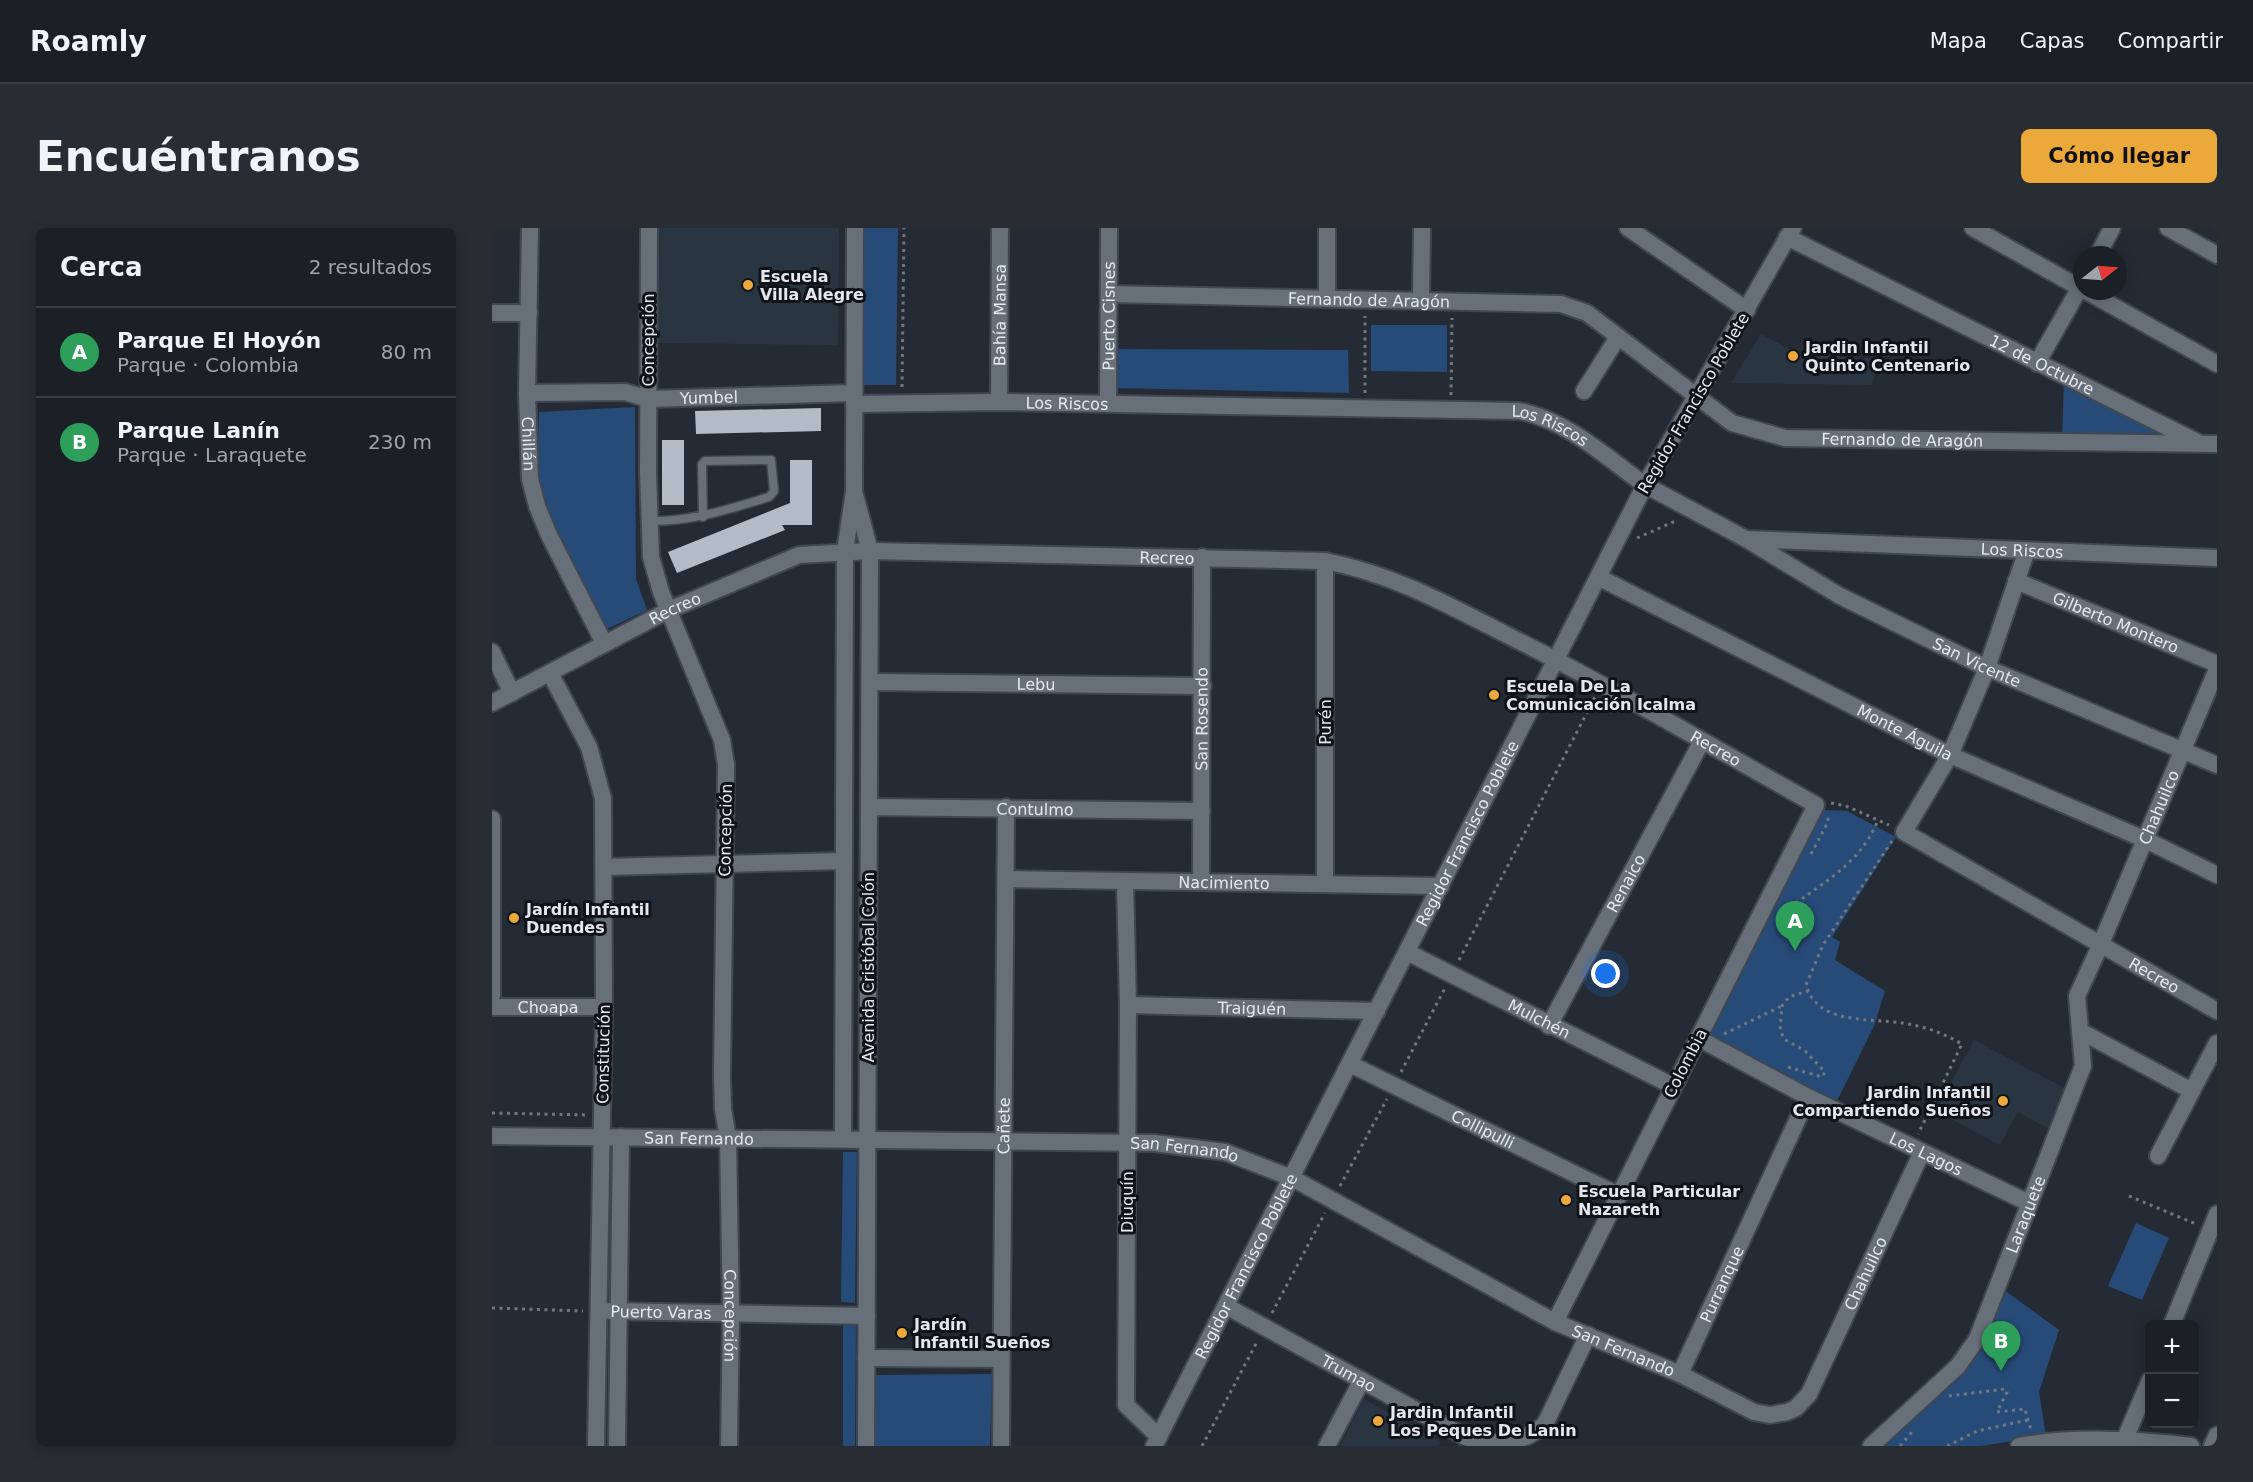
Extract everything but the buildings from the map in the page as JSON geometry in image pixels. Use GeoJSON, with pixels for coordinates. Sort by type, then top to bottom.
{"type":"FeatureCollection","features":[{"type":"Feature","properties":{"kind":"street","name":"Chillán"},"geometry":{"type":"LineString","coordinates":[[530,228],[527,393],[530,479],[537,506],[604,643]]}},
{"type":"Feature","properties":{"kind":"street","name":"Concepción"},"geometry":{"type":"LineString","coordinates":[[649,228],[649,521],[655,574],[722,740],[726,765],[722,1076],[723,1109],[728,1138],[731,1314],[729,1446]]}},
{"type":"Feature","properties":{"kind":"street","name":"Avenida Cristóbal Colón"},"geometry":{"type":"LineString","coordinates":[[843,1138],[845,551],[854,491],[855,228]]}},
{"type":"Feature","properties":{"kind":"street","name":"Bahía Mansa"},"geometry":{"type":"LineString","coordinates":[[999,402],[1000,228]]}},
{"type":"Feature","properties":{"kind":"street","name":"Puerto Cisnes"},"geometry":{"type":"LineString","coordinates":[[1108,403],[1109,228]]}},
{"type":"Feature","properties":{"kind":"street"},"geometry":{"type":"LineString","coordinates":[[1327,228],[1327,298]]}},
{"type":"Feature","properties":{"kind":"street"},"geometry":{"type":"LineString","coordinates":[[1421,300],[1422,228]]}},
{"type":"Feature","properties":{"kind":"street"},"geometry":{"type":"LineString","coordinates":[[1628,228],[1747,310]]}},
{"type":"Feature","properties":{"kind":"street"},"geometry":{"type":"LineString","coordinates":[[1973,228],[2073,283]]}},
{"type":"Feature","properties":{"kind":"street"},"geometry":{"type":"LineString","coordinates":[[2103,246],[2112,228]]}},
{"type":"Feature","properties":{"kind":"street"},"geometry":{"type":"LineString","coordinates":[[2168,228],[2217,255]]}},
{"type":"Feature","properties":{"kind":"street","name":"Regidor Francisco Poblete"},"geometry":{"type":"LineString","coordinates":[[1156,1441],[1646,485],[1791,231]]}},
{"type":"Feature","properties":{"kind":"street","name":"12 de Octubre"},"geometry":{"type":"LineString","coordinates":[[1791,231],[2037,363],[2199,443]]}},
{"type":"Feature","properties":{"kind":"street","name":"Fernando de Aragón"},"geometry":{"type":"LineString","coordinates":[[1109,294],[1561,304],[1587,313],[1732,423],[1785,438],[2031,444],[2217,444]]}},
{"type":"Feature","properties":{"kind":"street"},"geometry":{"type":"LineString","coordinates":[[2037,363],[2075,300]]}},
{"type":"Feature","properties":{"kind":"street"},"geometry":{"type":"LineString","coordinates":[[2103,300],[2217,364]]}},
{"type":"Feature","properties":{"kind":"street"},"geometry":{"type":"LineString","coordinates":[[492,313],[529,313]]}},
{"type":"Feature","properties":{"kind":"street"},"geometry":{"type":"LineString","coordinates":[[1584,391],[1618,337]]}},
{"type":"Feature","properties":{"kind":"street","name":"Yumbel"},"geometry":{"type":"LineString","coordinates":[[527,393],[625,392],[648,399],[854,399]]}},
{"type":"Feature","properties":{"kind":"street","name":"Los Riscos"},"geometry":{"type":"LineString","coordinates":[[854,399],[902,404],[1108,403],[1519,411],[1541,415],[1562,426],[1646,485],[1746,539],[2026,553],[2217,558]]}},
{"type":"Feature","properties":{"kind":"street","name":"Avenida Cristóbal Colón"},"geometry":{"type":"LineString","coordinates":[[854,491],[870,551],[866,1446]]}},
{"type":"Feature","properties":{"kind":"street","name":"San Vicente"},"geometry":{"type":"LineString","coordinates":[[1746,539],[1840,596],[1987,668],[2217,765]]}},
{"type":"Feature","properties":{"kind":"street","name":"Recreo"},"geometry":{"type":"LineString","coordinates":[[492,703],[669,610],[799,555],[870,551],[1325,561],[1364,569],[1405,583],[1556,659],[1816,805]]}},
{"type":"Feature","properties":{"kind":"street"},"geometry":{"type":"LineString","coordinates":[[1902,831],[1950,755],[1987,668],[2026,553]]}},
{"type":"Feature","properties":{"kind":"street","name":"San Rosendo"},"geometry":{"type":"LineString","coordinates":[[1201,881],[1202,558]]}},
{"type":"Feature","properties":{"kind":"street","name":"Purén"},"geometry":{"type":"LineString","coordinates":[[1325,561],[1325,884]]}},
{"type":"Feature","properties":{"kind":"street","name":"Monte Águila"},"geometry":{"type":"LineString","coordinates":[[1598,577],[1950,755],[2146,840],[2217,875]]}},
{"type":"Feature","properties":{"kind":"street","name":"Gilberto Montero"},"geometry":{"type":"LineString","coordinates":[[2016,582],[2217,666]]}},
{"type":"Feature","properties":{"kind":"street"},"geometry":{"type":"LineString","coordinates":[[492,652],[512,693]]}},
{"type":"Feature","properties":{"kind":"street","name":"Chahuilco"},"geometry":{"type":"LineString","coordinates":[[2100,946],[2217,666]]}},
{"type":"Feature","properties":{"kind":"street","name":"Constitución"},"geometry":{"type":"LineString","coordinates":[[550,673],[595,763],[603,798],[604,1007],[596,1446]]}},
{"type":"Feature","properties":{"kind":"street","name":"Lebu"},"geometry":{"type":"LineString","coordinates":[[870,682],[1203,686]]}},
{"type":"Feature","properties":{"kind":"street","name":"Renaico"},"geometry":{"type":"LineString","coordinates":[[1549,1026],[1702,741]]}},
{"type":"Feature","properties":{"kind":"street","name":"Colombia"},"geometry":{"type":"LineString","coordinates":[[1555,1322],[1673,1086],[1704,1041],[1816,805]]}},
{"type":"Feature","properties":{"kind":"street","name":"Contulmo"},"geometry":{"type":"LineString","coordinates":[[869,807],[1202,811]]}},
{"type":"Feature","properties":{"kind":"street","name":"Cañete"},"geometry":{"type":"LineString","coordinates":[[1001,1446],[1006,807]]}},
{"type":"Feature","properties":{"kind":"street"},"geometry":{"type":"LineString","coordinates":[[492,819],[492,994]]}},
{"type":"Feature","properties":{"kind":"street","name":"Recreo"},"geometry":{"type":"LineString","coordinates":[[1902,831],[2217,1011]]}},
{"type":"Feature","properties":{"kind":"street"},"geometry":{"type":"LineString","coordinates":[[605,867],[724,862],[844,861]]}},
{"type":"Feature","properties":{"kind":"street","name":"Nacimiento"},"geometry":{"type":"LineString","coordinates":[[1006,879],[1441,886]]}},
{"type":"Feature","properties":{"kind":"street","name":"Diuquín"},"geometry":{"type":"LineString","coordinates":[[1125,882],[1128,1005],[1126,1405],[1156,1441]]}},
{"type":"Feature","properties":{"kind":"street","name":"Laraquete"},"geometry":{"type":"LineString","coordinates":[[1871,1446],[1966,1357],[1977,1339],[2083,1066],[2077,996],[2100,946]]}},
{"type":"Feature","properties":{"kind":"street","name":"Mulchén"},"geometry":{"type":"LineString","coordinates":[[1407,952],[1549,1026],[1673,1086]]}},
{"type":"Feature","properties":{"kind":"street","name":"Traiguén"},"geometry":{"type":"LineString","coordinates":[[1128,1005],[1377,1011]]}},
{"type":"Feature","properties":{"kind":"street","name":"Choapa"},"geometry":{"type":"LineString","coordinates":[[492,1007],[604,1007]]}},
{"type":"Feature","properties":{"kind":"street"},"geometry":{"type":"LineString","coordinates":[[2080,1031],[2192,1091]]}},
{"type":"Feature","properties":{"kind":"street","name":"Los Lagos"},"geometry":{"type":"LineString","coordinates":[[1704,1041],[1808,1097],[2029,1203]]}},
{"type":"Feature","properties":{"kind":"street"},"geometry":{"type":"LineString","coordinates":[[2158,1156],[2217,1043]]}},
{"type":"Feature","properties":{"kind":"street","name":"Collipulli"},"geometry":{"type":"LineString","coordinates":[[1350,1064],[1618,1195]]}},
{"type":"Feature","properties":{"kind":"street","name":"Purranque"},"geometry":{"type":"LineString","coordinates":[[1680,1374],[1808,1097]]}},
{"type":"Feature","properties":{"kind":"street","name":"San Fernando"},"geometry":{"type":"LineString","coordinates":[[492,1136],[1002,1140],[1128,1143],[1213,1150],[1247,1159],[1292,1178],[1555,1322],[1680,1374],[1762,1414],[1787,1412],[1796,1408],[1809,1394]]}},
{"type":"Feature","properties":{"kind":"street"},"geometry":{"type":"LineString","coordinates":[[617,1446],[621,1137]]}},
{"type":"Feature","properties":{"kind":"street","name":"Chahuilco"},"geometry":{"type":"LineString","coordinates":[[1809,1394],[1917,1150]]}},
{"type":"Feature","properties":{"kind":"street"},"geometry":{"type":"LineString","coordinates":[[2174,1320],[2217,1214]]}},
{"type":"Feature","properties":{"kind":"street","name":"Trumao"},"geometry":{"type":"LineString","coordinates":[[1226,1306],[1477,1442],[1502,1445],[1514,1443],[1536,1432],[1545,1424],[1588,1335]]}},
{"type":"Feature","properties":{"kind":"street","name":"Puerto Varas"},"geometry":{"type":"LineString","coordinates":[[597,1311],[867,1316]]}},
{"type":"Feature","properties":{"kind":"street"},"geometry":{"type":"LineString","coordinates":[[866,1358],[1000,1359]]}},
{"type":"Feature","properties":{"kind":"street"},"geometry":{"type":"LineString","coordinates":[[1327,1446],[1362,1380]]}},
{"type":"Feature","properties":{"kind":"street"},"geometry":{"type":"LineString","coordinates":[[2124,1441],[2145,1392]]}},
{"type":"Feature","properties":{"kind":"street"},"geometry":{"type":"LineString","coordinates":[[2212,1446],[2217,1435]]}},
{"type":"Feature","properties":{"kind":"street"},"geometry":{"type":"LineString","coordinates":[[2027,1445],[2124,1441],[2191,1446]]}},
{"type":"Feature","properties":{"kind":"lane"},"geometry":{"type":"LineString","coordinates":[[649,521],[672,522],[703,517],[769,497],[774,491],[771,460],[705,461],[702,464],[703,517]]}},
{"type":"Feature","properties":{"kind":"path"},"geometry":{"type":"LineString","coordinates":[[902,404],[904,228]]}},
{"type":"Feature","properties":{"kind":"path"},"geometry":{"type":"LineString","coordinates":[[1365,396],[1365,315],[1375,314]]}},
{"type":"Feature","properties":{"kind":"path"},"geometry":{"type":"LineString","coordinates":[[1451,396],[1452,329]]}},
{"type":"Feature","properties":{"kind":"path"},"geometry":{"type":"LineString","coordinates":[[1202,1446],[1394,1086],[1601,685]]}},
{"type":"Feature","properties":{"kind":"path"},"geometry":{"type":"LineString","coordinates":[[1816,805],[1838,804],[1902,831],[1816,956],[1806,985],[1822,1008],[1859,1020],[1904,1023],[1942,1032],[1962,1044],[1917,1150]]}},
{"type":"Feature","properties":{"kind":"path"},"geometry":{"type":"LineString","coordinates":[[1772,927],[1778,917],[1791,905],[1850,865],[1867,844],[1878,820]]}},
{"type":"Feature","properties":{"kind":"path"},"geometry":{"type":"LineString","coordinates":[[1704,1041],[1712,1040],[1782,1006],[1790,997],[1808,991]]}},
{"type":"Feature","properties":{"kind":"path"},"geometry":{"type":"LineString","coordinates":[[1782,1006],[1780,1030],[1785,1039],[1805,1052],[1825,1072],[1822,1077],[1783,1065]]}},
{"type":"Feature","properties":{"kind":"path"},"geometry":{"type":"LineString","coordinates":[[492,1113],[602,1115]]}},
{"type":"Feature","properties":{"kind":"path"},"geometry":{"type":"LineString","coordinates":[[2129,1196],[2210,1230]]}},
{"type":"Feature","properties":{"kind":"path","name":"Puerto Varas"},"geometry":{"type":"LineString","coordinates":[[492,1308],[597,1311]]}},
{"type":"Feature","properties":{"kind":"path"},"geometry":{"type":"LineString","coordinates":[[1944,1378],[1949,1385],[1950,1397],[2005,1389],[2007,1392],[1996,1412],[2025,1409],[2028,1420],[2027,1445]]}},
{"type":"Feature","properties":{"kind":"path"},"geometry":{"type":"LineString","coordinates":[[1947,1446],[1977,1431],[2028,1420]]}},
{"type":"Feature","properties":{"kind":"shaded area","name":"Escuela Villa Alegre"},"geometry":{"type":"Polygon","coordinates":[[[659,228],[839,228],[838,345],[658,343],[659,228]]]}},
{"type":"Feature","properties":{"kind":"shaded area"},"geometry":{"type":"Polygon","coordinates":[[[861,228],[898,228],[896,385],[860,385],[861,228]]]}},
{"type":"Feature","properties":{"kind":"shaded area"},"geometry":{"type":"Polygon","coordinates":[[[1371,325],[1447,325],[1447,372],[1371,371],[1371,325]]]}},
{"type":"Feature","properties":{"kind":"shaded area","name":"Jardin Infantil Quinto Centenario"},"geometry":{"type":"Polygon","coordinates":[[[1761,334],[1797,353],[1880,360],[1871,385],[1731,383],[1761,334]]]}},
{"type":"Feature","properties":{"kind":"shaded area"},"geometry":{"type":"Polygon","coordinates":[[[1114,349],[1348,350],[1349,393],[1113,388],[1114,349]]]}},
{"type":"Feature","properties":{"kind":"shaded area"},"geometry":{"type":"Polygon","coordinates":[[[2064,378],[2198,443],[2062,443],[2064,378]]]}},
{"type":"Feature","properties":{"kind":"shaded area"},"geometry":{"type":"Polygon","coordinates":[[[635,407],[636,579],[647,610],[601,632],[537,498],[539,412],[635,407]]]}},
{"type":"Feature","properties":{"kind":"shaded area"},"geometry":{"type":"Polygon","coordinates":[[[1824,810],[1847,811],[1896,837],[1832,937],[1840,942],[1835,960],[1885,991],[1874,1026],[1835,1105],[1708,1038],[1824,810]]]}},
{"type":"Feature","properties":{"kind":"shaded area","name":"Jardin Infantil Compartiendo Sueños"},"geometry":{"type":"Polygon","coordinates":[[[1974,1040],[2070,1091],[2049,1129],[2018,1112],[2000,1145],[1936,1111],[1974,1040]]]}},
{"type":"Feature","properties":{"kind":"shaded area"},"geometry":{"type":"Polygon","coordinates":[[[843,1152],[857,1152],[855,1303],[841,1302],[843,1152]]]}},
{"type":"Feature","properties":{"kind":"shaded area"},"geometry":{"type":"Polygon","coordinates":[[[2136,1223],[2169,1238],[2142,1300],[2108,1286],[2136,1223]]]}},
{"type":"Feature","properties":{"kind":"shaded area"},"geometry":{"type":"Polygon","coordinates":[[[2000,1287],[2059,1330],[2039,1392],[2046,1436],[1981,1446],[1884,1446],[1921,1411],[1936,1392],[1963,1352],[2000,1287]]]}},
{"type":"Feature","properties":{"kind":"shaded area"},"geometry":{"type":"Polygon","coordinates":[[[843,1322],[856,1322],[855,1446],[843,1446],[843,1322]]]}},
{"type":"Feature","properties":{"kind":"shaded area"},"geometry":{"type":"Polygon","coordinates":[[[992,1374],[990,1446],[876,1446],[875,1375],[992,1374]]]}},
{"type":"Feature","properties":{"kind":"shaded area","name":"Jardin Infantil Los Peques De Lanin"},"geometry":{"type":"Polygon","coordinates":[[[1364,1399],[1441,1442],[1439,1446],[1340,1446],[1364,1399]]]}},
{"type":"Feature","properties":{"kind":"place","name":"Escuela Villa Alegre"},"geometry":{"type":"Point","coordinates":[748,285]}},
{"type":"Feature","properties":{"kind":"place","name":"Jardin Infantil Quinto Centenario"},"geometry":{"type":"Point","coordinates":[1793,356]}},
{"type":"Feature","properties":{"kind":"place","name":"Escuela De La Comunicación Icalma"},"geometry":{"type":"Point","coordinates":[1494,695]}},
{"type":"Feature","properties":{"kind":"place","name":"Jardín Infantil Duendes"},"geometry":{"type":"Point","coordinates":[514,918]}},
{"type":"Feature","properties":{"kind":"place","name":"Parque El Hoyón"},"geometry":{"type":"Point","coordinates":[1795,951]}},
{"type":"Feature","properties":{"kind":"place","name":"Jardin Infantil Compartiendo Sueños"},"geometry":{"type":"Point","coordinates":[2003,1101]}},
{"type":"Feature","properties":{"kind":"place","name":"Escuela Particular Nazareth"},"geometry":{"type":"Point","coordinates":[1566,1200]}},
{"type":"Feature","properties":{"kind":"place","name":"Jardín Infantil Sueños"},"geometry":{"type":"Point","coordinates":[902,1333]}},
{"type":"Feature","properties":{"kind":"place","name":"Parque Lanín"},"geometry":{"type":"Point","coordinates":[2001,1371]}},
{"type":"Feature","properties":{"kind":"place","name":"Jardin Infantil Los Peques De Lanin"},"geometry":{"type":"Point","coordinates":[1378,1421]}}]}
